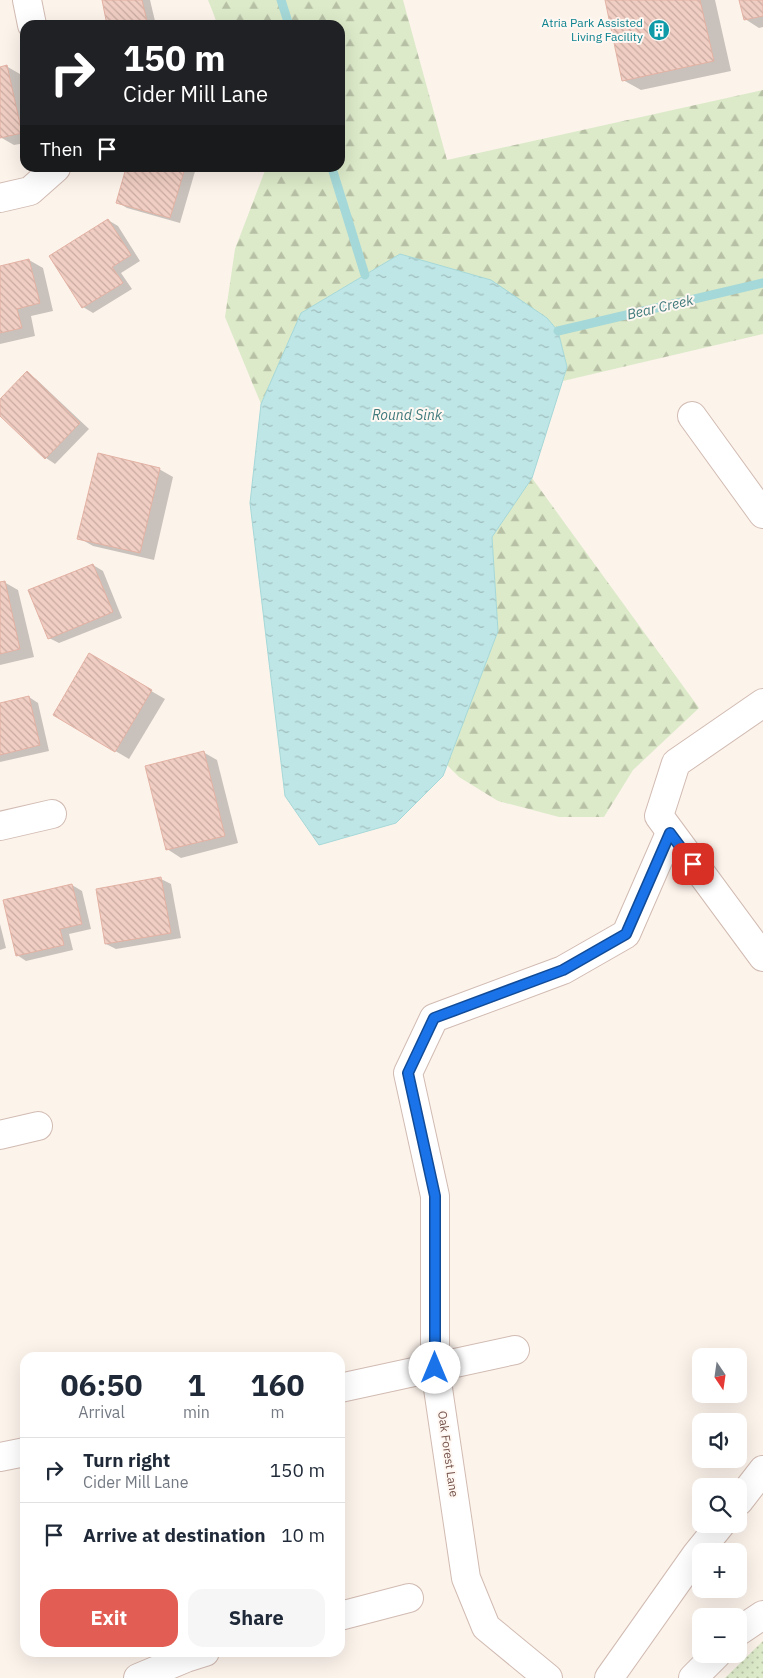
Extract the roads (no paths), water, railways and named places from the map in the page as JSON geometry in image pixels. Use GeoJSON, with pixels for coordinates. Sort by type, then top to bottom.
{"type":"FeatureCollection","features":[{"type":"Feature","properties":{"kind":"street"},"geometry":{"type":"LineString","coordinates":[[27,0],[31,20]]}},
{"type":"Feature","properties":{"kind":"street"},"geometry":{"type":"LineString","coordinates":[[0,198],[30,191],[51,172]]}},
{"type":"Feature","properties":{"kind":"street"},"geometry":{"type":"LineString","coordinates":[[692,416],[763,514]]}},
{"type":"Feature","properties":{"kind":"street"},"geometry":{"type":"LineString","coordinates":[[763,703],[676,763],[659,816],[763,957]]}},
{"type":"Feature","properties":{"kind":"street"},"geometry":{"type":"LineString","coordinates":[[0,826],[52,814]]}},
{"type":"Feature","properties":{"kind":"street","name":"Oak Forest Lane"},"geometry":{"type":"LineString","coordinates":[[548,1678],[486,1627],[466,1578],[435,1368],[435,1196],[408,1073],[434,1018],[563,970],[626,934],[670,833]]}},
{"type":"Feature","properties":{"kind":"street"},"geometry":{"type":"LineString","coordinates":[[0,1135],[38,1126]]}},
{"type":"Feature","properties":{"kind":"street"},"geometry":{"type":"LineString","coordinates":[[345,1387],[515,1350]]}},
{"type":"Feature","properties":{"kind":"street"},"geometry":{"type":"LineString","coordinates":[[0,1458],[20,1453]]}},
{"type":"Feature","properties":{"kind":"street"},"geometry":{"type":"LineString","coordinates":[[747,1491],[763,1470]]}},
{"type":"Feature","properties":{"kind":"street"},"geometry":{"type":"LineString","coordinates":[[610,1678],[696,1555],[714,1533]]}},
{"type":"Feature","properties":{"kind":"street"},"geometry":{"type":"LineString","coordinates":[[345,1615],[409,1598]]}},
{"type":"Feature","properties":{"kind":"street"},"geometry":{"type":"LineString","coordinates":[[747,1626],[763,1615]]}},
{"type":"Feature","properties":{"kind":"street"},"geometry":{"type":"LineString","coordinates":[[138,1678],[189,1657]]}},
{"type":"Feature","properties":{"kind":"street"},"geometry":{"type":"LineString","coordinates":[[693,1678],[707,1663]]}},
{"type":"Feature","properties":{"kind":"water","name":"Round Sink"},"geometry":{"type":"Polygon","coordinates":[[[400,254],[491,280],[547,318],[558,331],[567,367],[532,478],[492,537],[498,631],[443,776],[396,823],[319,845],[285,796],[250,503],[261,404],[301,313],[400,254]]]}},
{"type":"Feature","properties":{"kind":"waterway","name":"Bear Creek"},"geometry":{"type":"LineString","coordinates":[[281,0],[287,20]]}},
{"type":"Feature","properties":{"kind":"waterway","name":"Bear Creek"},"geometry":{"type":"LineString","coordinates":[[333,172],[365,275]]}},
{"type":"Feature","properties":{"kind":"waterway","name":"Bear Creek"},"geometry":{"type":"LineString","coordinates":[[558,331],[763,283]]}},
{"type":"Feature","properties":{"kind":"place","name":"Atria Park Assisted Living Facility"},"geometry":{"type":"Point","coordinates":[659,30]}}]}
